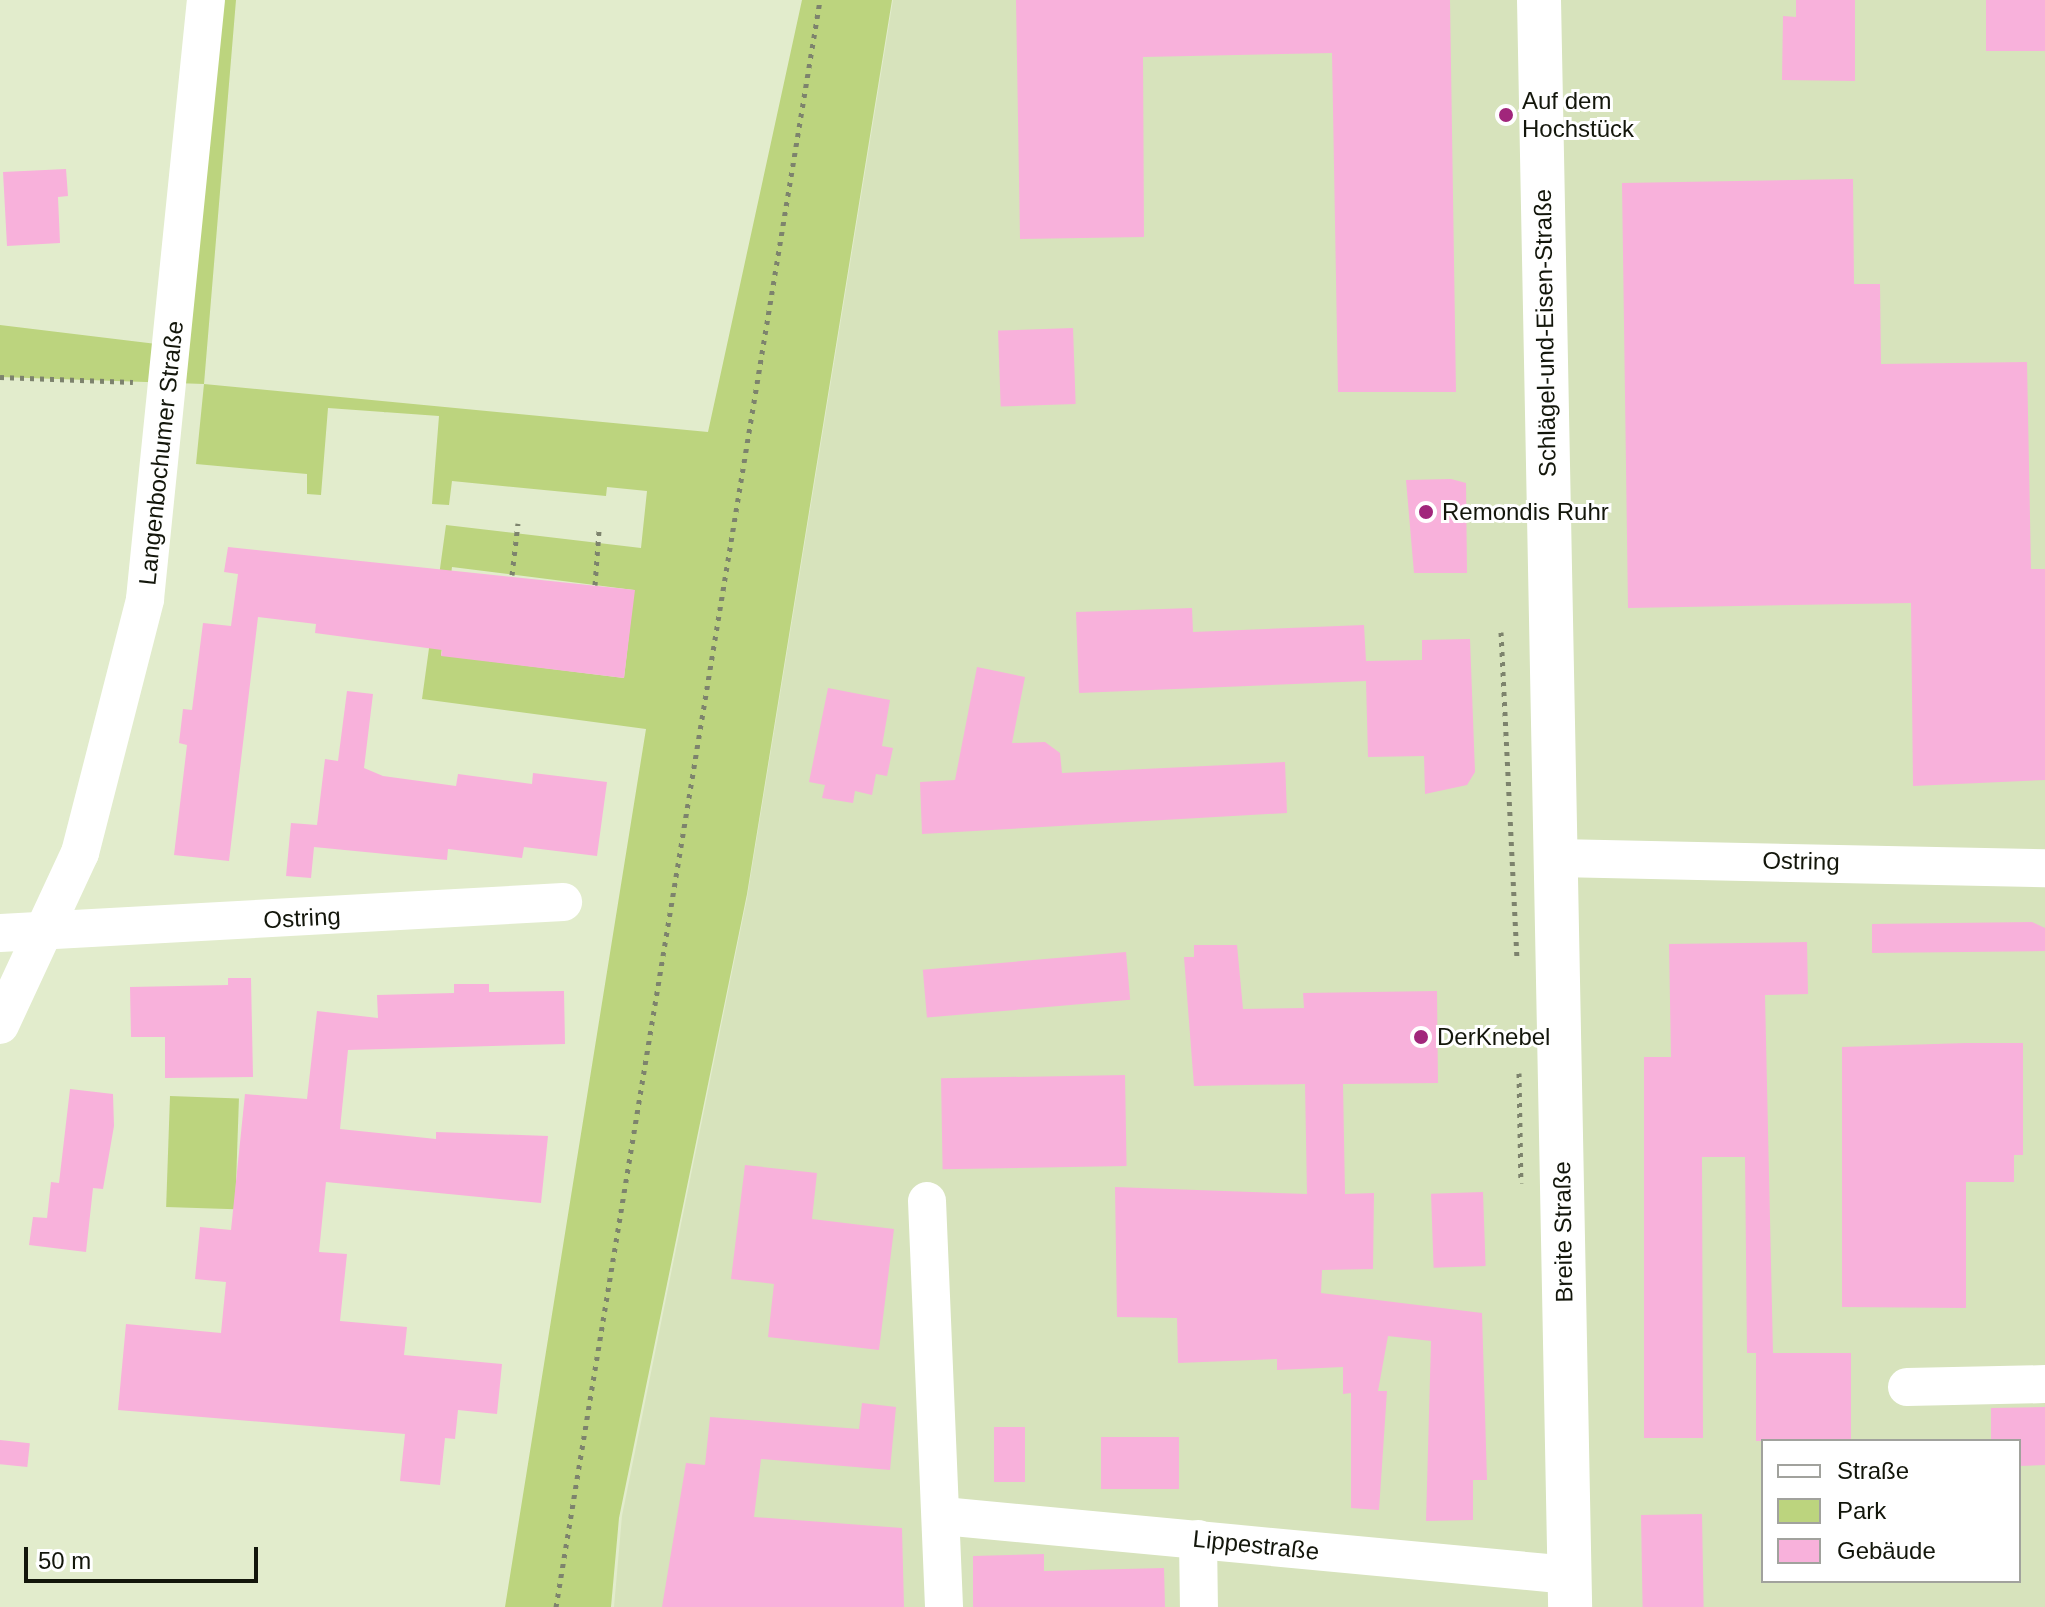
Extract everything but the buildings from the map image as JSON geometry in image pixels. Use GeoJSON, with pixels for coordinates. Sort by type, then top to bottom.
{"type":"FeatureCollection","features":[{"type":"Feature","properties":{"kind":"street","name":"Langenbochumer Straße"},"geometry":{"type":"LineString","coordinates":[[0,1025],[40,931],[80,853],[145,599],[171,384],[206,0]]}},
{"type":"Feature","properties":{"kind":"street","name":"Schlägel-und-Eisen-Straße"},"geometry":{"type":"LineString","coordinates":[[1539,0],[1557,858]]}},
{"type":"Feature","properties":{"kind":"street","name":"Ostring"},"geometry":{"type":"LineString","coordinates":[[1557,858],[2045,868]]}},
{"type":"Feature","properties":{"kind":"street","name":"Breite Straße"},"geometry":{"type":"LineString","coordinates":[[1557,858],[1570,1591]]}},
{"type":"Feature","properties":{"kind":"street","name":"Ostring"},"geometry":{"type":"LineString","coordinates":[[0,933],[563,902]]}},
{"type":"Feature","properties":{"kind":"street"},"geometry":{"type":"LineString","coordinates":[[927,1201],[943,1516],[944,1607]]}},
{"type":"Feature","properties":{"kind":"street"},"geometry":{"type":"LineString","coordinates":[[1907,1387],[2045,1384]]}},
{"type":"Feature","properties":{"kind":"street","name":"Lippestraße"},"geometry":{"type":"LineString","coordinates":[[943,1516],[1198,1539],[1570,1591]]}},
{"type":"Feature","properties":{"kind":"street"},"geometry":{"type":"LineString","coordinates":[[1198,1539],[1199,1607]]}},
{"type":"Feature","properties":{"kind":"path"},"geometry":{"type":"LineString","coordinates":[[556,1607],[820,0]]}},
{"type":"Feature","properties":{"kind":"path"},"geometry":{"type":"LineString","coordinates":[[0,377],[171,384]]}},
{"type":"Feature","properties":{"kind":"path"},"geometry":{"type":"LineString","coordinates":[[512,575],[518,523]]}},
{"type":"Feature","properties":{"kind":"path"},"geometry":{"type":"LineString","coordinates":[[595,585],[599,530]]}},
{"type":"Feature","properties":{"kind":"path"},"geometry":{"type":"LineString","coordinates":[[1501,632],[1510,881]]}},
{"type":"Feature","properties":{"kind":"shaded area"},"geometry":{"type":"Polygon","coordinates":[[[893,0],[2045,0],[2045,1607],[614,1607],[622,1516],[747,898],[893,0]]]}},
{"type":"Feature","properties":{"kind":"green space"},"geometry":{"type":"Polygon","coordinates":[[[206,0],[236,0],[204,384],[0,377],[0,325],[173,346],[206,0]]]}},
{"type":"Feature","properties":{"kind":"green space"},"geometry":{"type":"Polygon","coordinates":[[[802,0],[892,0],[747,894],[619,1518],[611,1607],[505,1607],[646,729],[422,699],[446,525],[641,548],[647,491],[607,487],[606,496],[452,481],[449,505],[432,504],[439,416],[328,408],[321,495],[307,494],[307,474],[196,464],[204,384],[708,432],[802,0]],[[452,567],[441,655],[624,678],[634,590],[452,567]]]}},
{"type":"Feature","properties":{"kind":"green space"},"geometry":{"type":"Polygon","coordinates":[[[170,1096],[239,1098],[235,1209],[166,1207],[170,1096]]]}},
{"type":"Feature","properties":{"kind":"place","name":"Auf dem Hochstück"},"geometry":{"type":"Point","coordinates":[1506,115]}},
{"type":"Feature","properties":{"kind":"place","name":"Remondis Ruhr"},"geometry":{"type":"Point","coordinates":[1426,512]}},
{"type":"Feature","properties":{"kind":"place","name":"DerKnebel"},"geometry":{"type":"Point","coordinates":[1421,1037]}}]}
